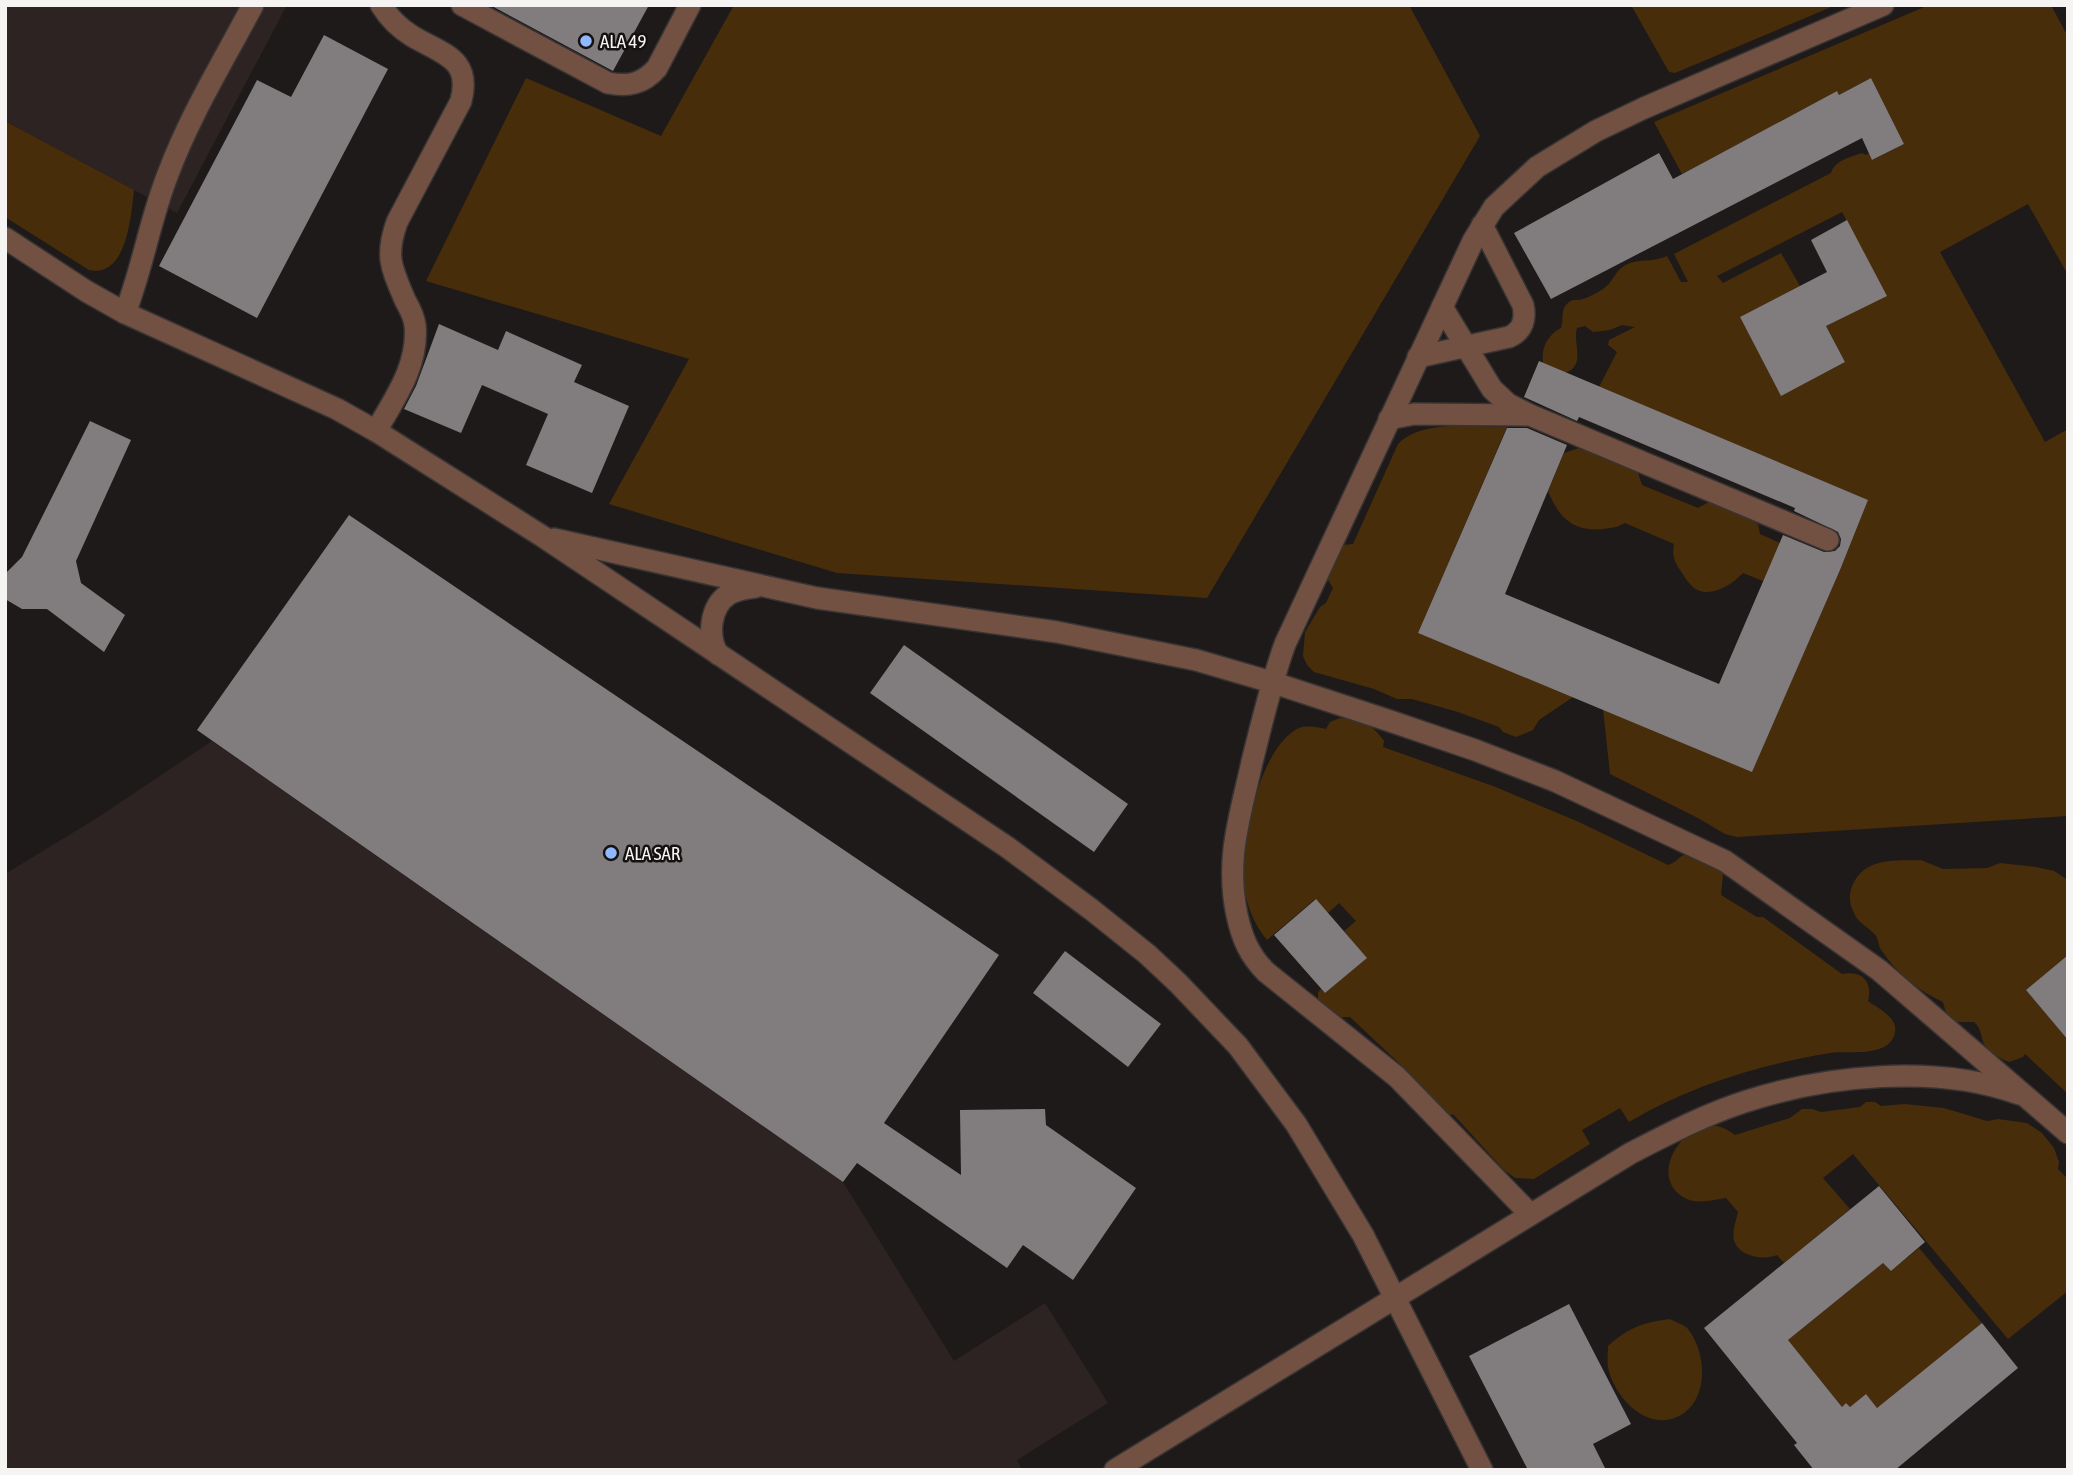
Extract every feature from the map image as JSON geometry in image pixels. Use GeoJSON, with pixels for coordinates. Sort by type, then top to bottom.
{"type":"FeatureCollection","features":[{"type":"Feature","properties":{"kind":"lane"},"geometry":{"type":"LineString","coordinates":[[125,313],[141,269],[159,198],[176,153],[253,5]]}},
{"type":"Feature","properties":{"kind":"lane"},"geometry":{"type":"LineString","coordinates":[[376,431],[405,382],[415,340],[415,322],[390,261],[390,243],[397,222],[461,101],[465,87],[458,64],[450,56],[395,24],[381,5]]}},
{"type":"Feature","properties":{"kind":"lane"},"geometry":{"type":"LineString","coordinates":[[462,5],[608,83],[618,85],[639,82],[657,68],[690,5]]}},
{"type":"Feature","properties":{"kind":"lane"},"geometry":{"type":"LineString","coordinates":[[1529,1213],[1417,1096],[1266,972],[1246,946],[1233,897],[1231,866],[1271,682],[1285,644],[1418,357],[1482,225],[1494,206],[1537,167],[1576,142],[1644,108],[1883,5]]}},
{"type":"Feature","properties":{"kind":"lane"},"geometry":{"type":"LineString","coordinates":[[1418,357],[1509,337],[1521,329],[1524,320],[1522,305],[1482,225]]}},
{"type":"Feature","properties":{"kind":"lane"},"geometry":{"type":"LineString","coordinates":[[5,238],[86,292],[125,313],[337,409],[376,431],[542,536],[1007,847],[1092,910],[1178,983],[1238,1046],[1296,1124],[1363,1235],[1482,1470]]}},
{"type":"Feature","properties":{"kind":"lane"},"geometry":{"type":"LineString","coordinates":[[1442,306],[1492,389],[1508,404],[1828,540]]}},
{"type":"Feature","properties":{"kind":"lane"},"geometry":{"type":"LineString","coordinates":[[1389,419],[1414,414],[1530,415]]}},
{"type":"Feature","properties":{"kind":"lane"},"geometry":{"type":"LineString","coordinates":[[542,536],[817,598],[1058,632],[1196,660],[1475,750],[1625,813],[1725,861],[1879,970],[2068,1133]]}},
{"type":"Feature","properties":{"kind":"lane"},"geometry":{"type":"LineString","coordinates":[[718,654],[713,646],[711,626],[720,602],[734,591],[762,587]]}},
{"type":"Feature","properties":{"kind":"lane"},"geometry":{"type":"LineString","coordinates":[[1115,1470],[1529,1213],[1631,1153],[1721,1110],[1769,1095],[1846,1080],[1903,1076],[1967,1080],[1998,1086],[2029,1097]]}},
{"type":"Feature","properties":{"kind":"shaded area"},"geometry":{"type":"Polygon","coordinates":[[[5,5],[287,5],[177,213],[5,121],[5,5]]]}},
{"type":"Feature","properties":{"kind":"shaded area"},"geometry":{"type":"Polygon","coordinates":[[[734,5],[1409,5],[1480,136],[1207,598],[837,573],[609,504],[689,359],[426,281],[526,78],[661,136],[734,5]]]}},
{"type":"Feature","properties":{"kind":"shaded area"},"geometry":{"type":"Polygon","coordinates":[[[1631,5],[1836,5],[1675,73],[1669,72],[1631,5]]]}},
{"type":"Feature","properties":{"kind":"shaded area"},"geometry":{"type":"Polygon","coordinates":[[[1929,5],[2051,5],[2068,37],[2068,275],[2028,204],[1940,252],[2045,442],[2068,429],[2068,816],[1737,837],[1725,834],[1610,774],[1603,709],[1752,771],[1868,500],[1599,387],[1617,352],[1608,345],[1609,340],[1635,327],[1622,325],[1593,332],[1585,326],[1577,328],[1577,359],[1572,369],[1565,373],[1543,363],[1546,343],[1552,334],[1561,328],[1566,305],[1603,289],[1625,265],[1667,256],[1681,282],[1688,282],[1674,254],[1831,173],[1836,165],[1844,160],[1869,153],[1873,160],[1904,144],[1871,78],[1839,95],[1837,91],[1682,174],[1654,122],[1929,5]],[[1842,212],[1717,276],[1723,283],[1781,253],[1800,286],[1740,317],[1781,395],[1845,362],[1826,326],[1886,295],[1842,212]]]}},
{"type":"Feature","properties":{"kind":"shaded area"},"geometry":{"type":"Polygon","coordinates":[[[5,121],[134,190],[125,243],[112,265],[102,270],[89,270],[5,217],[5,121]]]}},
{"type":"Feature","properties":{"kind":"shaded area"},"geometry":{"type":"Polygon","coordinates":[[[1507,427],[1418,633],[1573,697],[1539,720],[1533,730],[1516,737],[1503,732],[1499,727],[1458,712],[1412,699],[1397,699],[1374,689],[1314,672],[1303,656],[1305,632],[1320,607],[1326,603],[1333,588],[1326,577],[1343,545],[1353,544],[1398,444],[1408,436],[1434,428],[1507,427]]]}},
{"type":"Feature","properties":{"kind":"shaded area"},"geometry":{"type":"Polygon","coordinates":[[[1579,448],[1600,449],[1637,470],[1642,485],[1698,508],[1709,502],[1736,511],[1758,524],[1760,534],[1780,543],[1763,581],[1743,573],[1725,587],[1703,592],[1690,584],[1678,567],[1673,555],[1674,544],[1625,523],[1612,528],[1592,529],[1568,521],[1557,509],[1548,491],[1564,453],[1579,448]]]}},
{"type":"Feature","properties":{"kind":"shaded area"},"geometry":{"type":"Polygon","coordinates":[[[1340,718],[1360,721],[1371,727],[1384,741],[1383,747],[1493,786],[1579,822],[1668,865],[1688,854],[1719,864],[1723,875],[1721,895],[1757,917],[1763,917],[1842,974],[1855,974],[1864,978],[1869,988],[1868,1001],[1892,1020],[1894,1036],[1883,1048],[1804,1058],[1727,1078],[1677,1097],[1629,1122],[1620,1108],[1582,1130],[1590,1144],[1534,1179],[1515,1178],[1504,1170],[1453,1114],[1448,1116],[1405,1075],[1401,1065],[1350,1017],[1334,1017],[1318,1002],[1318,992],[1321,989],[1325,993],[1366,958],[1344,931],[1356,921],[1339,903],[1328,913],[1315,899],[1267,940],[1249,908],[1244,886],[1245,847],[1255,799],[1273,755],[1285,739],[1299,728],[1309,726],[1326,729],[1330,722],[1340,718]]]}},
{"type":"Feature","properties":{"kind":"shaded area"},"geometry":{"type":"Polygon","coordinates":[[[212,741],[843,1182],[954,1361],[1045,1303],[1108,1403],[1017,1460],[1022,1470],[5,1470],[5,874],[97,818],[212,741]]]}},
{"type":"Feature","properties":{"kind":"shaded area"},"geometry":{"type":"Polygon","coordinates":[[[1921,860],[1943,869],[1987,868],[2000,863],[2036,867],[2054,871],[2068,880],[2068,955],[2026,990],[2068,1040],[2068,1094],[2025,1054],[2009,1062],[1992,1052],[1984,1044],[1980,1030],[1974,1022],[1953,1022],[1946,1013],[1943,1002],[1925,993],[1902,974],[1881,949],[1876,936],[1856,917],[1850,894],[1860,874],[1883,862],[1921,860]]]}},
{"type":"Feature","properties":{"kind":"shaded area"},"geometry":{"type":"Polygon","coordinates":[[[1866,1102],[1875,1102],[1881,1106],[1905,1104],[1944,1108],[1987,1121],[1998,1119],[2027,1123],[2042,1133],[2054,1148],[2059,1162],[2058,1169],[2068,1179],[2068,1291],[2008,1339],[1853,1154],[1823,1178],[1850,1209],[1784,1263],[1777,1255],[1752,1256],[1740,1250],[1734,1240],[1738,1212],[1726,1198],[1693,1201],[1683,1197],[1673,1187],[1669,1175],[1675,1150],[1695,1131],[1708,1126],[1721,1127],[1735,1135],[1790,1118],[1802,1109],[1821,1112],[1860,1107],[1866,1102]]]}},
{"type":"Feature","properties":{"kind":"shaded area"},"geometry":{"type":"Polygon","coordinates":[[[1919,1248],[1982,1323],[1877,1408],[1866,1394],[1850,1407],[1846,1403],[1842,1407],[1788,1340],[1883,1263],[1891,1271],[1919,1248]]]}},
{"type":"Feature","properties":{"kind":"shaded area"},"geometry":{"type":"Polygon","coordinates":[[[1670,1319],[1687,1328],[1694,1338],[1701,1361],[1701,1385],[1698,1396],[1684,1413],[1672,1419],[1659,1420],[1636,1411],[1618,1391],[1608,1367],[1608,1346],[1636,1327],[1670,1319]]]}},
{"type":"Feature","properties":{"kind":"building","name":"ALA 49"},"geometry":{"type":"Polygon","coordinates":[[[490,5],[649,5],[613,71],[490,5]]]}},
{"type":"Feature","properties":{"kind":"building"},"geometry":{"type":"Polygon","coordinates":[[[324,35],[388,69],[257,318],[159,266],[257,80],[291,97],[324,35]]]}},
{"type":"Feature","properties":{"kind":"building"},"geometry":{"type":"Polygon","coordinates":[[[1871,78],[1904,144],[1872,160],[1862,138],[1551,299],[1514,233],[1659,153],[1673,179],[1837,91],[1839,95],[1871,78]]]}},
{"type":"Feature","properties":{"kind":"building"},"geometry":{"type":"Polygon","coordinates":[[[1847,220],[1887,296],[1826,326],[1845,362],[1781,396],[1740,317],[1827,272],[1811,240],[1847,220]]]}},
{"type":"Feature","properties":{"kind":"building"},"geometry":{"type":"Polygon","coordinates":[[[439,324],[498,350],[506,331],[582,365],[574,382],[629,406],[592,493],[526,465],[548,414],[482,385],[461,433],[404,409],[416,386],[439,324]]]}},
{"type":"Feature","properties":{"kind":"building"},"geometry":{"type":"Polygon","coordinates":[[[1539,361],[1868,500],[1752,772],[1418,633],[1507,428],[1527,428],[1567,445],[1505,594],[1719,684],[1783,535],[1824,552],[1835,551],[1840,546],[1838,532],[1794,511],[1795,508],[1579,417],[1577,421],[1524,397],[1539,361]]]}},
{"type":"Feature","properties":{"kind":"building"},"geometry":{"type":"Polygon","coordinates":[[[90,421],[131,440],[76,561],[81,583],[125,615],[104,652],[47,609],[22,609],[5,599],[5,574],[22,557],[90,421]]]}},
{"type":"Feature","properties":{"kind":"building","name":"ALA SAR"},"geometry":{"type":"Polygon","coordinates":[[[349,515],[999,955],[884,1123],[961,1175],[960,1110],[1045,1109],[1046,1125],[1136,1188],[1073,1280],[1023,1245],[1007,1268],[857,1163],[843,1182],[197,730],[349,515]]]}},
{"type":"Feature","properties":{"kind":"building"},"geometry":{"type":"Polygon","coordinates":[[[904,645],[1128,804],[1094,852],[870,693],[904,645]]]}},
{"type":"Feature","properties":{"kind":"building"},"geometry":{"type":"Polygon","coordinates":[[[1316,899],[1367,958],[1325,993],[1274,935],[1316,899]]]}},
{"type":"Feature","properties":{"kind":"building"},"geometry":{"type":"Polygon","coordinates":[[[1065,951],[1161,1024],[1128,1067],[1033,993],[1065,951]]]}},
{"type":"Feature","properties":{"kind":"building"},"geometry":{"type":"Polygon","coordinates":[[[2068,955],[2068,1040],[2026,990],[2068,955]]]}},
{"type":"Feature","properties":{"kind":"building"},"geometry":{"type":"Polygon","coordinates":[[[1879,1186],[1925,1242],[1891,1271],[1883,1263],[1788,1340],[1842,1407],[1846,1403],[1850,1407],[1866,1394],[1877,1408],[1982,1323],[2018,1368],[1895,1470],[1814,1470],[1794,1445],[1797,1443],[1704,1328],[1879,1186]]]}},
{"type":"Feature","properties":{"kind":"building"},"geometry":{"type":"Polygon","coordinates":[[[1569,1304],[1631,1424],[1593,1444],[1606,1470],[1528,1470],[1469,1356],[1569,1304]]]}},
{"type":"Feature","properties":{"kind":"place","name":"ALA 49"},"geometry":{"type":"Point","coordinates":[586,41]}},
{"type":"Feature","properties":{"kind":"place","name":"ALA SAR"},"geometry":{"type":"Point","coordinates":[611,853]}}]}
